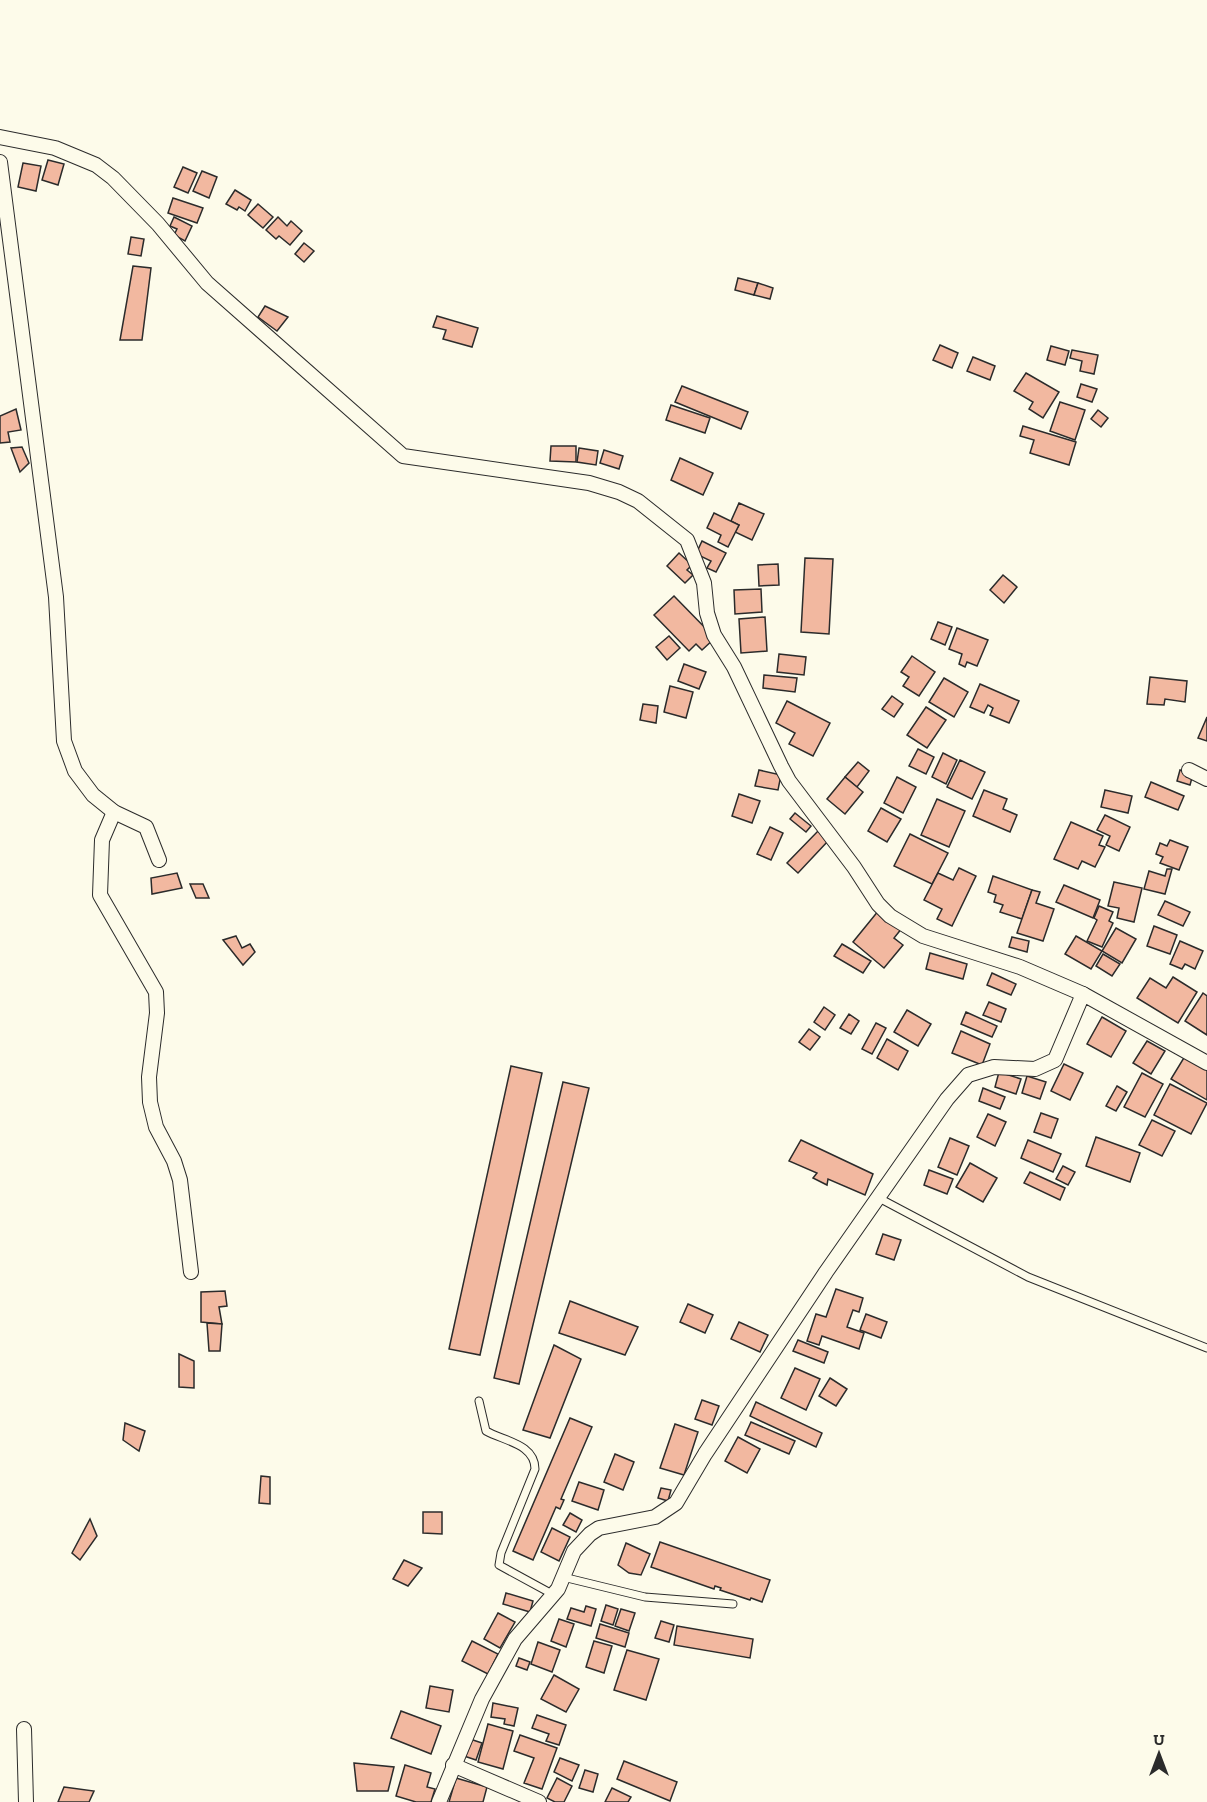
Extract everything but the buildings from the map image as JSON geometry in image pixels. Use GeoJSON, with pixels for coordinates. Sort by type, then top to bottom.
{"type":"FeatureCollection","features":[{"type":"Feature","properties":{"kind":"street"},"geometry":{"type":"LineString","coordinates":[[0,137],[55,148],[96,165],[113,178],[158,224],[207,283],[403,456],[589,483],[619,492],[652,510],[687,540],[704,583],[707,613],[714,634],[734,667],[785,774],[829,831],[878,904],[890,916],[923,936],[1020,967],[1083,994],[1205,1058]]}},
{"type":"Feature","properties":{"kind":"street"},"geometry":{"type":"LineString","coordinates":[[0,162],[56,597],[64,741],[75,771],[93,795],[114,812],[146,827],[159,860]]}},
{"type":"Feature","properties":{"kind":"street"},"geometry":{"type":"LineString","coordinates":[[1189,770],[1207,779]]}},
{"type":"Feature","properties":{"kind":"street"},"geometry":{"type":"LineString","coordinates":[[114,812],[102,840],[100,895],[156,992],[158,1013],[149,1077],[150,1102],[156,1127],[174,1161],[180,1180],[191,1272]]}},
{"type":"Feature","properties":{"kind":"street"},"geometry":{"type":"LineString","coordinates":[[440,1802],[482,1699],[515,1639],[554,1595],[574,1551],[590,1534],[610,1525],[655,1517],[676,1503],[705,1454],[877,1197],[968,1075],[994,1067],[1035,1069],[1055,1059],[1083,994]]}},
{"type":"Feature","properties":{"kind":"street"},"geometry":{"type":"LineString","coordinates":[[24,1729],[26,1802]]}},
{"type":"Feature","properties":{"kind":"street"},"geometry":{"type":"LineString","coordinates":[[453,1766],[539,1802]]}},
{"type":"Feature","properties":{"kind":"lane"},"geometry":{"type":"LineString","coordinates":[[877,1197],[1028,1276],[1207,1348]]}},
{"type":"Feature","properties":{"kind":"lane"},"geometry":{"type":"LineString","coordinates":[[479,1401],[486,1431],[525,1449],[535,1462],[535,1469],[501,1553],[500,1565],[554,1595]]}},
{"type":"Feature","properties":{"kind":"lane"},"geometry":{"type":"LineString","coordinates":[[563,1577],[645,1597],[733,1604]]}}]}
